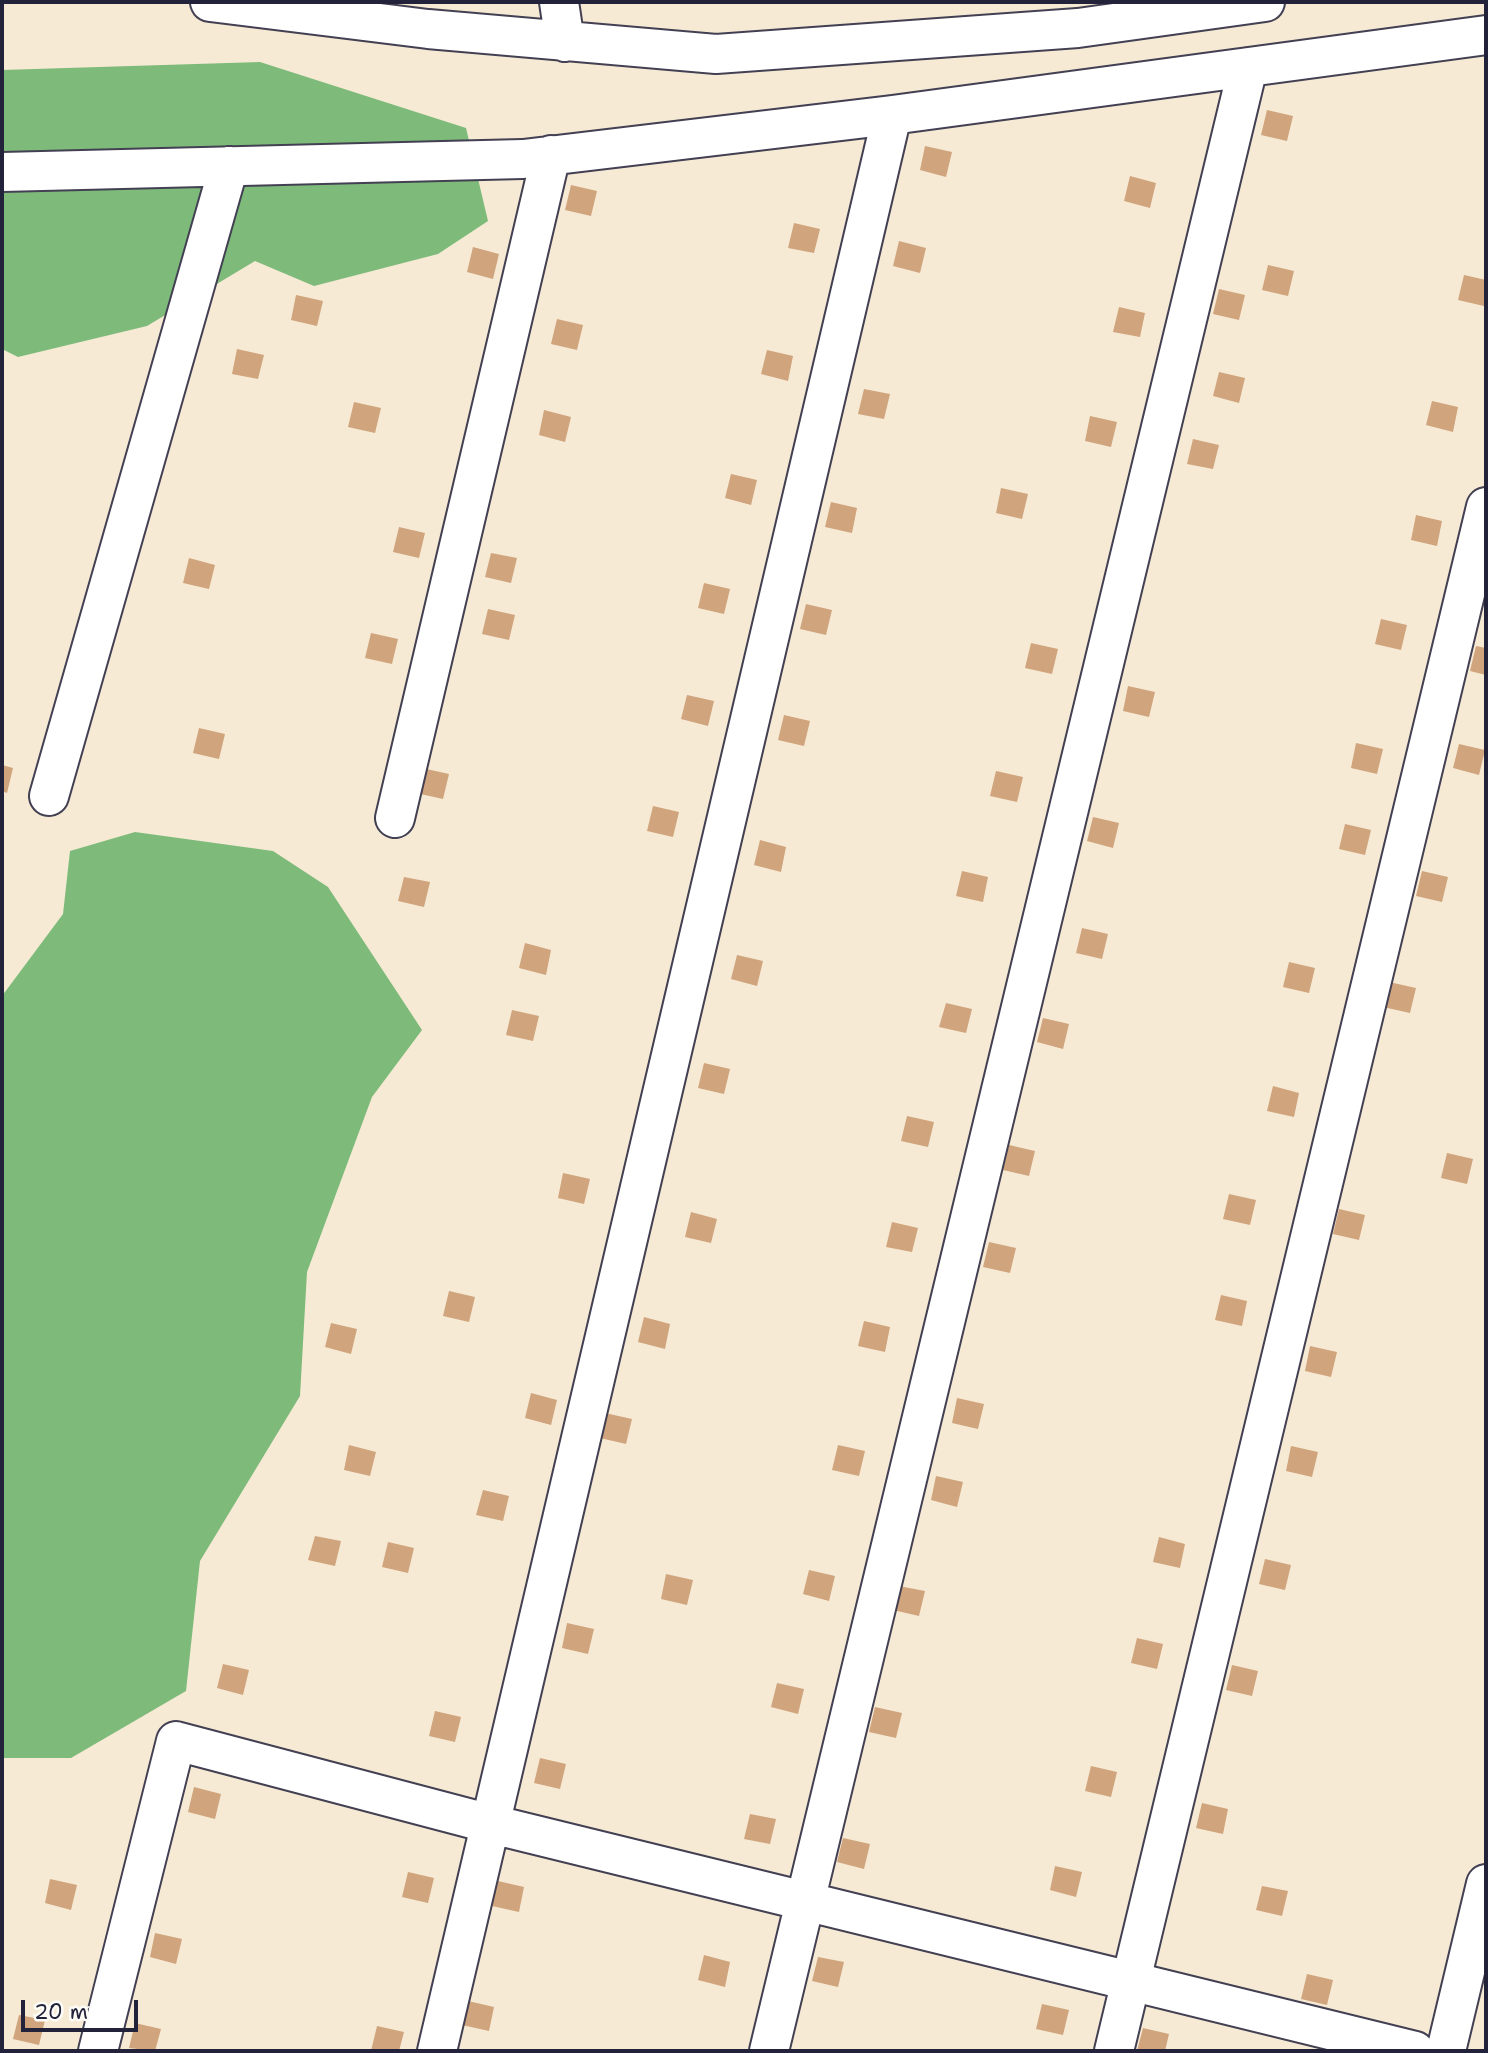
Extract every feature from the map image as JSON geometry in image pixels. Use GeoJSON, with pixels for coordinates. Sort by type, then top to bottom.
{"type":"FeatureCollection","features":[{"type":"Feature","properties":{"kind":"street"},"geometry":{"type":"LineString","coordinates":[[210,2],[428,29],[716,54],[1078,28],[1265,2]]}},
{"type":"Feature","properties":{"kind":"street"},"geometry":{"type":"LineString","coordinates":[[559,2],[565,41]]}},
{"type":"Feature","properties":{"kind":"street"},"geometry":{"type":"LineString","coordinates":[[2,172],[523,159],[892,115],[1486,35]]}},
{"type":"Feature","properties":{"kind":"street"},"geometry":{"type":"LineString","coordinates":[[769,2051],[1248,67]]}},
{"type":"Feature","properties":{"kind":"street"},"geometry":{"type":"LineString","coordinates":[[437,2051],[892,115]]}},
{"type":"Feature","properties":{"kind":"street"},"geometry":{"type":"LineString","coordinates":[[395,818],[551,155]]}},
{"type":"Feature","properties":{"kind":"street"},"geometry":{"type":"LineString","coordinates":[[49,796],[229,166]]}},
{"type":"Feature","properties":{"kind":"street"},"geometry":{"type":"LineString","coordinates":[[1114,2051],[1486,508]]}},
{"type":"Feature","properties":{"kind":"street"},"geometry":{"type":"LineString","coordinates":[[98,2051],[176,1741],[491,1824],[1415,2051]]}},
{"type":"Feature","properties":{"kind":"street"},"geometry":{"type":"LineString","coordinates":[[1446,2051],[1486,1884]]}},
{"type":"Feature","properties":{"kind":"green space"},"geometry":{"type":"Polygon","coordinates":[[[260,62],[466,128],[488,221],[438,254],[314,286],[255,261],[147,326],[18,357],[2,349],[2,70],[260,62]]]}},
{"type":"Feature","properties":{"kind":"green space"},"geometry":{"type":"Polygon","coordinates":[[[135,832],[273,851],[328,887],[422,1030],[372,1097],[307,1272],[300,1396],[200,1561],[186,1691],[71,1758],[2,1758],[2,996],[63,914],[70,851],[135,832]]]}},
{"type":"Feature","properties":{"kind":"building"},"geometry":{"type":"Polygon","coordinates":[[[1267,110],[1293,116],[1287,141],[1261,135],[1267,110]]]}},
{"type":"Feature","properties":{"kind":"building"},"geometry":{"type":"Polygon","coordinates":[[[925,146],[952,152],[946,177],[920,170],[925,146]]]}},
{"type":"Feature","properties":{"kind":"building"},"geometry":{"type":"Polygon","coordinates":[[[1130,176],[1156,183],[1150,208],[1124,201],[1130,176]]]}},
{"type":"Feature","properties":{"kind":"building"},"geometry":{"type":"Polygon","coordinates":[[[571,185],[597,191],[591,216],[565,210],[571,185]]]}},
{"type":"Feature","properties":{"kind":"building"},"geometry":{"type":"Polygon","coordinates":[[[794,223],[820,229],[814,253],[788,248],[794,223]]]}},
{"type":"Feature","properties":{"kind":"building"},"geometry":{"type":"Polygon","coordinates":[[[899,241],[926,248],[920,273],[893,266],[899,241]]]}},
{"type":"Feature","properties":{"kind":"building"},"geometry":{"type":"Polygon","coordinates":[[[473,247],[499,254],[493,279],[467,272],[473,247]]]}},
{"type":"Feature","properties":{"kind":"building"},"geometry":{"type":"Polygon","coordinates":[[[1268,265],[1294,271],[1288,296],[1262,290],[1268,265]]]}},
{"type":"Feature","properties":{"kind":"building"},"geometry":{"type":"Polygon","coordinates":[[[1464,275],[1486,280],[1484,306],[1458,300],[1464,275]]]}},
{"type":"Feature","properties":{"kind":"building"},"geometry":{"type":"Polygon","coordinates":[[[1219,289],[1245,295],[1239,320],[1213,314],[1219,289]]]}},
{"type":"Feature","properties":{"kind":"building"},"geometry":{"type":"Polygon","coordinates":[[[296,295],[323,301],[317,326],[291,320],[296,295]]]}},
{"type":"Feature","properties":{"kind":"building"},"geometry":{"type":"Polygon","coordinates":[[[1119,307],[1145,313],[1140,337],[1113,332],[1119,307]]]}},
{"type":"Feature","properties":{"kind":"building"},"geometry":{"type":"Polygon","coordinates":[[[557,319],[583,325],[577,350],[551,344],[557,319]]]}},
{"type":"Feature","properties":{"kind":"building"},"geometry":{"type":"Polygon","coordinates":[[[237,349],[264,355],[258,379],[232,374],[237,349]]]}},
{"type":"Feature","properties":{"kind":"building"},"geometry":{"type":"Polygon","coordinates":[[[767,350],[793,356],[788,381],[761,374],[767,350]]]}},
{"type":"Feature","properties":{"kind":"building"},"geometry":{"type":"Polygon","coordinates":[[[1219,372],[1245,378],[1239,403],[1213,396],[1219,372]]]}},
{"type":"Feature","properties":{"kind":"building"},"geometry":{"type":"Polygon","coordinates":[[[864,389],[890,394],[884,419],[858,414],[864,389]]]}},
{"type":"Feature","properties":{"kind":"building"},"geometry":{"type":"Polygon","coordinates":[[[1432,401],[1458,407],[1453,432],[1426,425],[1432,401]]]}},
{"type":"Feature","properties":{"kind":"building"},"geometry":{"type":"Polygon","coordinates":[[[354,402],[381,408],[375,433],[348,427],[354,402]]]}},
{"type":"Feature","properties":{"kind":"building"},"geometry":{"type":"Polygon","coordinates":[[[544,410],[571,417],[565,442],[539,435],[544,410]]]}},
{"type":"Feature","properties":{"kind":"building"},"geometry":{"type":"Polygon","coordinates":[[[1090,416],[1117,422],[1111,447],[1085,441],[1090,416]]]}},
{"type":"Feature","properties":{"kind":"building"},"geometry":{"type":"Polygon","coordinates":[[[1193,439],[1219,445],[1213,469],[1187,464],[1193,439]]]}},
{"type":"Feature","properties":{"kind":"building"},"geometry":{"type":"Polygon","coordinates":[[[731,474],[757,480],[751,505],[725,498],[731,474]]]}},
{"type":"Feature","properties":{"kind":"building"},"geometry":{"type":"Polygon","coordinates":[[[1001,488],[1028,494],[1022,519],[996,513],[1001,488]]]}},
{"type":"Feature","properties":{"kind":"building"},"geometry":{"type":"Polygon","coordinates":[[[831,502],[857,508],[852,533],[825,527],[831,502]]]}},
{"type":"Feature","properties":{"kind":"building"},"geometry":{"type":"Polygon","coordinates":[[[1416,515],[1442,521],[1437,546],[1411,540],[1416,515]]]}},
{"type":"Feature","properties":{"kind":"building"},"geometry":{"type":"Polygon","coordinates":[[[399,527],[425,533],[419,558],[393,552],[399,527]]]}},
{"type":"Feature","properties":{"kind":"building"},"geometry":{"type":"Polygon","coordinates":[[[491,553],[517,558],[511,583],[485,577],[491,553]]]}},
{"type":"Feature","properties":{"kind":"building"},"geometry":{"type":"Polygon","coordinates":[[[189,558],[215,565],[209,589],[183,583],[189,558]]]}},
{"type":"Feature","properties":{"kind":"building"},"geometry":{"type":"Polygon","coordinates":[[[704,583],[730,589],[724,614],[698,608],[704,583]]]}},
{"type":"Feature","properties":{"kind":"building"},"geometry":{"type":"Polygon","coordinates":[[[806,604],[832,610],[826,635],[800,629],[806,604]]]}},
{"type":"Feature","properties":{"kind":"building"},"geometry":{"type":"Polygon","coordinates":[[[488,609],[515,615],[509,640],[482,634],[488,609]]]}},
{"type":"Feature","properties":{"kind":"building"},"geometry":{"type":"Polygon","coordinates":[[[1381,619],[1407,625],[1401,650],[1375,644],[1381,619]]]}},
{"type":"Feature","properties":{"kind":"building"},"geometry":{"type":"Polygon","coordinates":[[[371,633],[398,639],[392,664],[365,658],[371,633]]]}},
{"type":"Feature","properties":{"kind":"building"},"geometry":{"type":"Polygon","coordinates":[[[1031,643],[1058,649],[1052,674],[1025,668],[1031,643]]]}},
{"type":"Feature","properties":{"kind":"building"},"geometry":{"type":"Polygon","coordinates":[[[1476,646],[1486,648],[1486,675],[1470,671],[1476,646]]]}},
{"type":"Feature","properties":{"kind":"building"},"geometry":{"type":"Polygon","coordinates":[[[1128,686],[1155,692],[1149,717],[1123,711],[1128,686]]]}},
{"type":"Feature","properties":{"kind":"building"},"geometry":{"type":"Polygon","coordinates":[[[687,695],[714,701],[708,726],[681,719],[687,695]]]}},
{"type":"Feature","properties":{"kind":"building"},"geometry":{"type":"Polygon","coordinates":[[[784,715],[810,721],[804,746],[778,740],[784,715]]]}},
{"type":"Feature","properties":{"kind":"building"},"geometry":{"type":"Polygon","coordinates":[[[199,728],[225,734],[219,759],[193,753],[199,728]]]}},
{"type":"Feature","properties":{"kind":"building"},"geometry":{"type":"Polygon","coordinates":[[[1356,743],[1383,749],[1377,774],[1351,768],[1356,743]]]}},
{"type":"Feature","properties":{"kind":"building"},"geometry":{"type":"Polygon","coordinates":[[[1459,744],[1485,750],[1479,775],[1453,768],[1459,744]]]}},
{"type":"Feature","properties":{"kind":"building"},"geometry":{"type":"Polygon","coordinates":[[[2,765],[13,768],[7,793],[2,791],[2,765]]]}},
{"type":"Feature","properties":{"kind":"building"},"geometry":{"type":"Polygon","coordinates":[[[422,768],[449,774],[443,799],[416,793],[422,768]]]}},
{"type":"Feature","properties":{"kind":"building"},"geometry":{"type":"Polygon","coordinates":[[[996,771],[1023,777],[1017,802],[990,796],[996,771]]]}},
{"type":"Feature","properties":{"kind":"building"},"geometry":{"type":"Polygon","coordinates":[[[653,806],[679,812],[673,837],[647,831],[653,806]]]}},
{"type":"Feature","properties":{"kind":"building"},"geometry":{"type":"Polygon","coordinates":[[[1093,817],[1119,823],[1113,848],[1087,841],[1093,817]]]}},
{"type":"Feature","properties":{"kind":"building"},"geometry":{"type":"Polygon","coordinates":[[[1345,824],[1371,830],[1365,855],[1339,849],[1345,824]]]}},
{"type":"Feature","properties":{"kind":"building"},"geometry":{"type":"Polygon","coordinates":[[[760,840],[786,847],[781,872],[754,865],[760,840]]]}},
{"type":"Feature","properties":{"kind":"building"},"geometry":{"type":"Polygon","coordinates":[[[962,871],[988,877],[983,902],[956,896],[962,871]]]}},
{"type":"Feature","properties":{"kind":"building"},"geometry":{"type":"Polygon","coordinates":[[[1422,871],[1448,877],[1442,902],[1416,896],[1422,871]]]}},
{"type":"Feature","properties":{"kind":"building"},"geometry":{"type":"Polygon","coordinates":[[[404,877],[430,882],[424,907],[398,901],[404,877]]]}},
{"type":"Feature","properties":{"kind":"building"},"geometry":{"type":"Polygon","coordinates":[[[1082,928],[1108,934],[1102,959],[1076,953],[1082,928]]]}},
{"type":"Feature","properties":{"kind":"building"},"geometry":{"type":"Polygon","coordinates":[[[525,943],[551,950],[546,975],[519,968],[525,943]]]}},
{"type":"Feature","properties":{"kind":"building"},"geometry":{"type":"Polygon","coordinates":[[[737,955],[763,961],[757,986],[731,979],[737,955]]]}},
{"type":"Feature","properties":{"kind":"building"},"geometry":{"type":"Polygon","coordinates":[[[1289,962],[1315,968],[1309,993],[1283,987],[1289,962]]]}},
{"type":"Feature","properties":{"kind":"building"},"geometry":{"type":"Polygon","coordinates":[[[1389,982],[1416,988],[1410,1013],[1383,1007],[1389,982]]]}},
{"type":"Feature","properties":{"kind":"building"},"geometry":{"type":"Polygon","coordinates":[[[946,1003],[972,1009],[966,1033],[939,1027],[946,1003]]]}},
{"type":"Feature","properties":{"kind":"building"},"geometry":{"type":"Polygon","coordinates":[[[512,1010],[539,1016],[533,1041],[506,1035],[512,1010]]]}},
{"type":"Feature","properties":{"kind":"building"},"geometry":{"type":"Polygon","coordinates":[[[1043,1018],[1069,1024],[1063,1049],[1037,1042],[1043,1018]]]}},
{"type":"Feature","properties":{"kind":"building"},"geometry":{"type":"Polygon","coordinates":[[[704,1063],[730,1069],[724,1094],[698,1088],[704,1063]]]}},
{"type":"Feature","properties":{"kind":"building"},"geometry":{"type":"Polygon","coordinates":[[[1273,1086],[1299,1093],[1294,1117],[1267,1111],[1273,1086]]]}},
{"type":"Feature","properties":{"kind":"building"},"geometry":{"type":"Polygon","coordinates":[[[907,1116],[934,1122],[928,1147],[901,1141],[907,1116]]]}},
{"type":"Feature","properties":{"kind":"building"},"geometry":{"type":"Polygon","coordinates":[[[1009,1145],[1035,1151],[1029,1176],[1003,1170],[1009,1145]]]}},
{"type":"Feature","properties":{"kind":"building"},"geometry":{"type":"Polygon","coordinates":[[[1447,1153],[1473,1159],[1467,1184],[1441,1178],[1447,1153]]]}},
{"type":"Feature","properties":{"kind":"building"},"geometry":{"type":"Polygon","coordinates":[[[563,1173],[590,1179],[584,1204],[558,1198],[563,1173]]]}},
{"type":"Feature","properties":{"kind":"building"},"geometry":{"type":"Polygon","coordinates":[[[1229,1194],[1256,1200],[1250,1225],[1223,1219],[1229,1194]]]}},
{"type":"Feature","properties":{"kind":"building"},"geometry":{"type":"Polygon","coordinates":[[[1339,1209],[1365,1215],[1359,1240],[1333,1234],[1339,1209]]]}},
{"type":"Feature","properties":{"kind":"building"},"geometry":{"type":"Polygon","coordinates":[[[691,1212],[717,1219],[711,1243],[685,1237],[691,1212]]]}},
{"type":"Feature","properties":{"kind":"building"},"geometry":{"type":"Polygon","coordinates":[[[892,1222],[918,1228],[912,1252],[886,1247],[892,1222]]]}},
{"type":"Feature","properties":{"kind":"building"},"geometry":{"type":"Polygon","coordinates":[[[989,1242],[1016,1248],[1010,1273],[983,1267],[989,1242]]]}},
{"type":"Feature","properties":{"kind":"building"},"geometry":{"type":"Polygon","coordinates":[[[449,1291],[475,1297],[469,1322],[443,1316],[449,1291]]]}},
{"type":"Feature","properties":{"kind":"building"},"geometry":{"type":"Polygon","coordinates":[[[1221,1295],[1247,1301],[1242,1326],[1215,1320],[1221,1295]]]}},
{"type":"Feature","properties":{"kind":"building"},"geometry":{"type":"Polygon","coordinates":[[[644,1317],[670,1324],[665,1349],[638,1342],[644,1317]]]}},
{"type":"Feature","properties":{"kind":"building"},"geometry":{"type":"Polygon","coordinates":[[[864,1321],[890,1327],[885,1352],[858,1346],[864,1321]]]}},
{"type":"Feature","properties":{"kind":"building"},"geometry":{"type":"Polygon","coordinates":[[[331,1323],[357,1329],[351,1354],[325,1347],[331,1323]]]}},
{"type":"Feature","properties":{"kind":"building"},"geometry":{"type":"Polygon","coordinates":[[[1310,1346],[1337,1352],[1331,1377],[1305,1371],[1310,1346]]]}},
{"type":"Feature","properties":{"kind":"building"},"geometry":{"type":"Polygon","coordinates":[[[531,1393],[557,1400],[551,1425],[525,1418],[531,1393]]]}},
{"type":"Feature","properties":{"kind":"building"},"geometry":{"type":"Polygon","coordinates":[[[957,1398],[984,1404],[978,1429],[952,1423],[957,1398]]]}},
{"type":"Feature","properties":{"kind":"building"},"geometry":{"type":"Polygon","coordinates":[[[605,1413],[632,1419],[626,1444],[600,1438],[605,1413]]]}},
{"type":"Feature","properties":{"kind":"building"},"geometry":{"type":"Polygon","coordinates":[[[349,1445],[376,1452],[370,1476],[344,1470],[349,1445]]]}},
{"type":"Feature","properties":{"kind":"building"},"geometry":{"type":"Polygon","coordinates":[[[838,1445],[865,1451],[859,1476],[832,1470],[838,1445]]]}},
{"type":"Feature","properties":{"kind":"building"},"geometry":{"type":"Polygon","coordinates":[[[1291,1446],[1318,1452],[1312,1477],[1286,1471],[1291,1446]]]}},
{"type":"Feature","properties":{"kind":"building"},"geometry":{"type":"Polygon","coordinates":[[[936,1476],[963,1482],[957,1507],[931,1500],[936,1476]]]}},
{"type":"Feature","properties":{"kind":"building"},"geometry":{"type":"Polygon","coordinates":[[[483,1490],[509,1496],[503,1521],[476,1515],[483,1490]]]}},
{"type":"Feature","properties":{"kind":"building"},"geometry":{"type":"Polygon","coordinates":[[[315,1536],[341,1541],[335,1566],[308,1560],[315,1536]]]}},
{"type":"Feature","properties":{"kind":"building"},"geometry":{"type":"Polygon","coordinates":[[[1159,1537],[1185,1544],[1180,1568],[1153,1562],[1159,1537]]]}},
{"type":"Feature","properties":{"kind":"building"},"geometry":{"type":"Polygon","coordinates":[[[388,1542],[414,1548],[408,1573],[382,1567],[388,1542]]]}},
{"type":"Feature","properties":{"kind":"building"},"geometry":{"type":"Polygon","coordinates":[[[1265,1559],[1291,1565],[1285,1590],[1259,1584],[1265,1559]]]}},
{"type":"Feature","properties":{"kind":"building"},"geometry":{"type":"Polygon","coordinates":[[[809,1570],[835,1576],[829,1601],[803,1594],[809,1570]]]}},
{"type":"Feature","properties":{"kind":"building"},"geometry":{"type":"Polygon","coordinates":[[[666,1574],[693,1580],[687,1605],[661,1599],[666,1574]]]}},
{"type":"Feature","properties":{"kind":"building"},"geometry":{"type":"Polygon","coordinates":[[[899,1586],[925,1591],[919,1616],[893,1610],[899,1586]]]}},
{"type":"Feature","properties":{"kind":"building"},"geometry":{"type":"Polygon","coordinates":[[[567,1623],[594,1629],[588,1654],[562,1648],[567,1623]]]}},
{"type":"Feature","properties":{"kind":"building"},"geometry":{"type":"Polygon","coordinates":[[[1137,1638],[1163,1644],[1157,1669],[1131,1663],[1137,1638]]]}},
{"type":"Feature","properties":{"kind":"building"},"geometry":{"type":"Polygon","coordinates":[[[223,1664],[249,1670],[243,1695],[217,1688],[223,1664]]]}},
{"type":"Feature","properties":{"kind":"building"},"geometry":{"type":"Polygon","coordinates":[[[1232,1665],[1258,1671],[1252,1696],[1226,1690],[1232,1665]]]}},
{"type":"Feature","properties":{"kind":"building"},"geometry":{"type":"Polygon","coordinates":[[[777,1683],[804,1689],[798,1714],[771,1707],[777,1683]]]}},
{"type":"Feature","properties":{"kind":"building"},"geometry":{"type":"Polygon","coordinates":[[[875,1707],[902,1713],[896,1738],[869,1732],[875,1707]]]}},
{"type":"Feature","properties":{"kind":"building"},"geometry":{"type":"Polygon","coordinates":[[[435,1711],[461,1717],[455,1742],[429,1736],[435,1711]]]}},
{"type":"Feature","properties":{"kind":"building"},"geometry":{"type":"Polygon","coordinates":[[[540,1758],[566,1764],[560,1789],[534,1783],[540,1758]]]}},
{"type":"Feature","properties":{"kind":"building"},"geometry":{"type":"Polygon","coordinates":[[[1091,1766],[1117,1772],[1111,1797],[1085,1791],[1091,1766]]]}},
{"type":"Feature","properties":{"kind":"building"},"geometry":{"type":"Polygon","coordinates":[[[194,1787],[221,1794],[215,1819],[188,1812],[194,1787]]]}},
{"type":"Feature","properties":{"kind":"building"},"geometry":{"type":"Polygon","coordinates":[[[1202,1803],[1228,1809],[1223,1834],[1196,1828],[1202,1803]]]}},
{"type":"Feature","properties":{"kind":"building"},"geometry":{"type":"Polygon","coordinates":[[[750,1814],[776,1819],[770,1844],[744,1839],[750,1814]]]}},
{"type":"Feature","properties":{"kind":"building"},"geometry":{"type":"Polygon","coordinates":[[[843,1838],[870,1844],[864,1869],[837,1862],[843,1838]]]}},
{"type":"Feature","properties":{"kind":"building"},"geometry":{"type":"Polygon","coordinates":[[[1055,1866],[1082,1872],[1076,1897],[1050,1890],[1055,1866]]]}},
{"type":"Feature","properties":{"kind":"building"},"geometry":{"type":"Polygon","coordinates":[[[408,1872],[434,1878],[428,1903],[402,1897],[408,1872]]]}},
{"type":"Feature","properties":{"kind":"building"},"geometry":{"type":"Polygon","coordinates":[[[50,1879],[77,1885],[71,1910],[45,1903],[50,1879]]]}},
{"type":"Feature","properties":{"kind":"building"},"geometry":{"type":"Polygon","coordinates":[[[498,1881],[524,1887],[519,1912],[492,1906],[498,1881]]]}},
{"type":"Feature","properties":{"kind":"building"},"geometry":{"type":"Polygon","coordinates":[[[1262,1886],[1288,1891],[1282,1916],[1256,1910],[1262,1886]]]}},
{"type":"Feature","properties":{"kind":"building"},"geometry":{"type":"Polygon","coordinates":[[[155,1933],[182,1939],[176,1964],[150,1957],[155,1933]]]}},
{"type":"Feature","properties":{"kind":"building"},"geometry":{"type":"Polygon","coordinates":[[[704,1955],[730,1962],[725,1987],[698,1980],[704,1955]]]}},
{"type":"Feature","properties":{"kind":"building"},"geometry":{"type":"Polygon","coordinates":[[[818,1957],[844,1962],[838,1987],[812,1981],[818,1957]]]}},
{"type":"Feature","properties":{"kind":"building"},"geometry":{"type":"Polygon","coordinates":[[[1307,1974],[1333,1980],[1327,2005],[1301,1999],[1307,1974]]]}},
{"type":"Feature","properties":{"kind":"building"},"geometry":{"type":"Polygon","coordinates":[[[468,2001],[494,2007],[489,2031],[462,2025],[468,2001]]]}},
{"type":"Feature","properties":{"kind":"building"},"geometry":{"type":"Polygon","coordinates":[[[1042,2004],[1069,2010],[1063,2035],[1036,2029],[1042,2004]]]}},
{"type":"Feature","properties":{"kind":"building"},"geometry":{"type":"Polygon","coordinates":[[[19,2015],[45,2020],[39,2045],[13,2039],[19,2015]]]}},
{"type":"Feature","properties":{"kind":"building"},"geometry":{"type":"Polygon","coordinates":[[[135,2023],[161,2029],[155,2051],[129,2048],[135,2023]]]}},
{"type":"Feature","properties":{"kind":"building"},"geometry":{"type":"Polygon","coordinates":[[[377,2026],[404,2032],[399,2051],[371,2051],[377,2026]]]}},
{"type":"Feature","properties":{"kind":"building"},"geometry":{"type":"Polygon","coordinates":[[[1143,2028],[1169,2034],[1165,2051],[1137,2051],[1143,2028]]]}}]}
